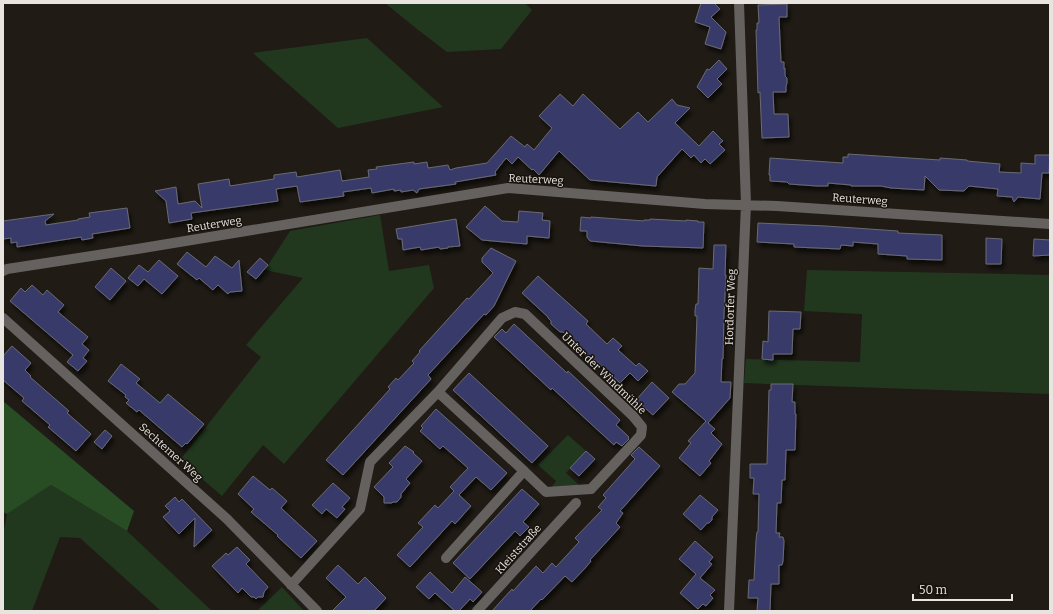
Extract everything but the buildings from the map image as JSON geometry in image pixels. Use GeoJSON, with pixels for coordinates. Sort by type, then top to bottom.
{"type":"FeatureCollection","features":[{"type":"Feature","properties":{"kind":"street","name":"Hordorfer Weg"},"geometry":{"type":"LineString","coordinates":[[729,611],[746,204],[739,3]]}},
{"type":"Feature","properties":{"kind":"street","name":"Reuterweg"},"geometry":{"type":"LineString","coordinates":[[3,271],[7,269],[508,188],[705,204],[746,204],[1050,224]]}},
{"type":"Feature","properties":{"kind":"street","name":"Unter der Windmühle"},"geometry":{"type":"LineString","coordinates":[[291,585],[360,509],[370,462],[438,392],[502,318],[515,312],[525,314],[633,416],[642,427],[641,435],[591,489],[546,492],[438,392]]}},
{"type":"Feature","properties":{"kind":"street","name":"Sechtemer Weg"},"geometry":{"type":"LineString","coordinates":[[3,318],[228,518],[317,611]]}},
{"type":"Feature","properties":{"kind":"street"},"geometry":{"type":"LineString","coordinates":[[446,558],[524,471]]}},
{"type":"Feature","properties":{"kind":"street","name":"Kleiststraße"},"geometry":{"type":"LineString","coordinates":[[477,611],[576,503]]}},
{"type":"Feature","properties":{"kind":"green space"},"geometry":{"type":"Polygon","coordinates":[[[385,3],[525,3],[532,10],[501,49],[447,52],[385,3]]]}},
{"type":"Feature","properties":{"kind":"green space"},"geometry":{"type":"Polygon","coordinates":[[[367,38],[443,107],[338,128],[253,53],[367,38]]]}},
{"type":"Feature","properties":{"kind":"green space"},"geometry":{"type":"Polygon","coordinates":[[[380,215],[389,271],[429,265],[434,288],[284,464],[263,445],[222,496],[180,460],[261,357],[246,345],[303,278],[265,270],[290,231],[380,215]]]}},
{"type":"Feature","properties":{"kind":"green space"},"geometry":{"type":"Polygon","coordinates":[[[807,270],[1050,275],[1050,394],[744,383],[746,359],[860,362],[862,314],[804,311],[807,270]]]}},
{"type":"Feature","properties":{"kind":"green space"},"geometry":{"type":"Polygon","coordinates":[[[3,401],[134,511],[127,531],[51,485],[7,514],[3,512],[3,401]]]}},
{"type":"Feature","properties":{"kind":"green space"},"geometry":{"type":"Polygon","coordinates":[[[568,435],[586,451],[566,473],[580,486],[551,488],[556,481],[538,465],[568,435]]]}},
{"type":"Feature","properties":{"kind":"green space"},"geometry":{"type":"Polygon","coordinates":[[[51,485],[127,531],[212,611],[161,611],[80,538],[60,537],[32,611],[3,611],[3,535],[7,514],[51,485]]]}},
{"type":"Feature","properties":{"kind":"green space"},"geometry":{"type":"Polygon","coordinates":[[[282,587],[304,611],[257,611],[282,587]]]}}]}
